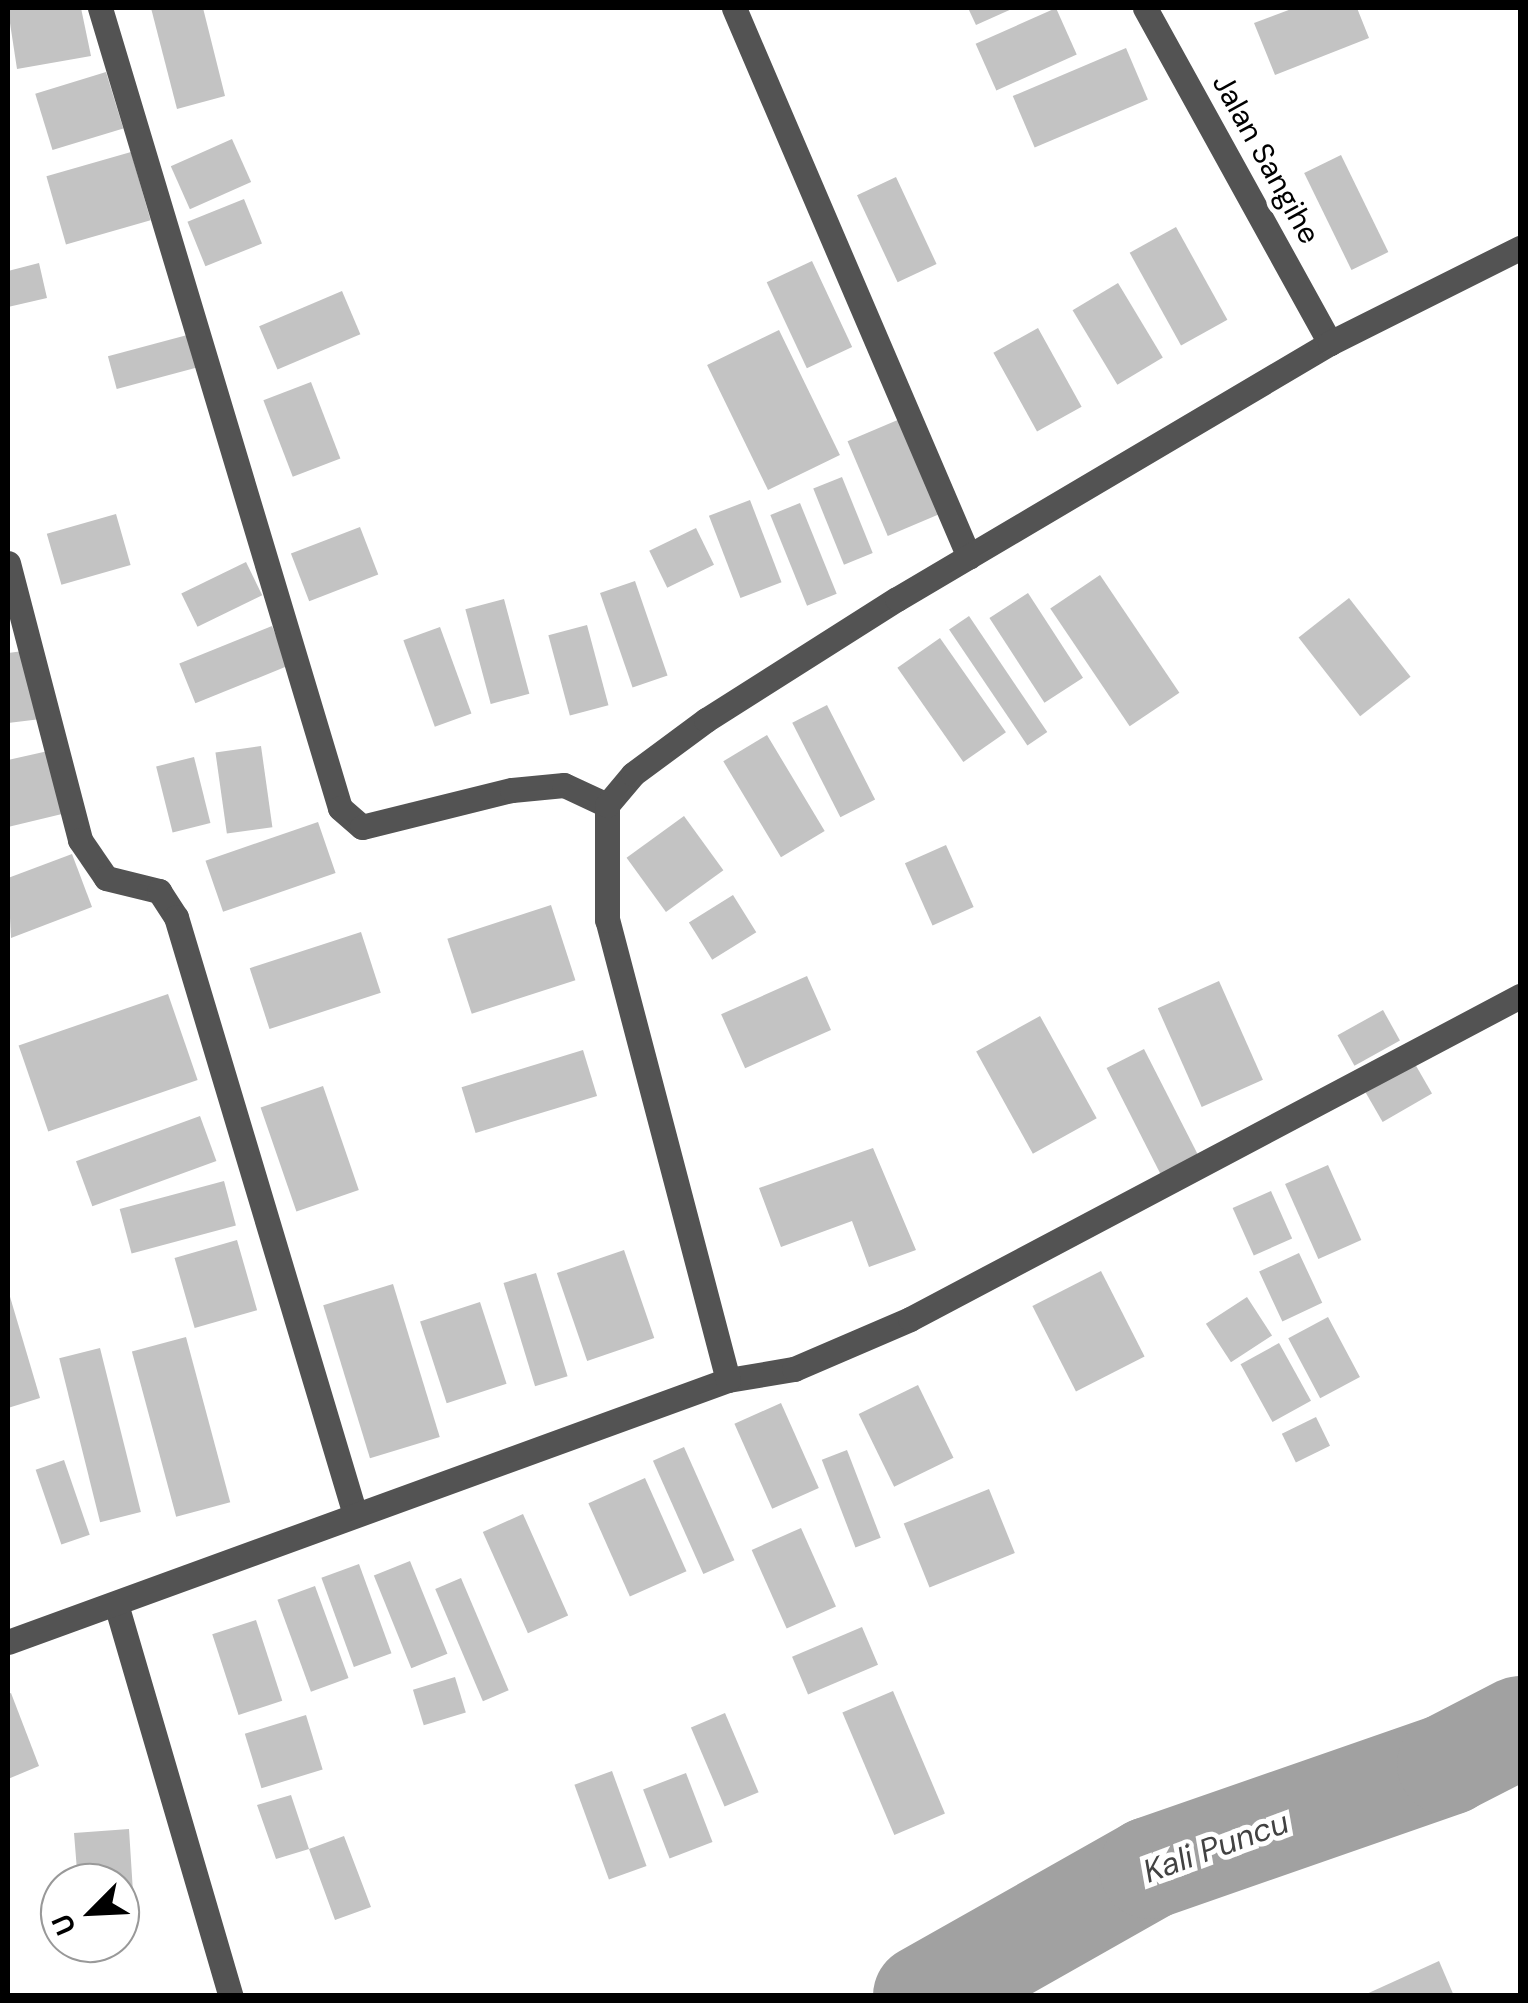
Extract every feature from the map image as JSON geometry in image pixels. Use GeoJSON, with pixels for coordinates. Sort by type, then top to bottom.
{"type":"FeatureCollection","features":[{"type":"Feature","properties":{"kind":"street"},"geometry":{"type":"LineString","coordinates":[[100,8],[340,808],[362,827],[512,790],[564,785],[606,805]]}},
{"type":"Feature","properties":{"kind":"street"},"geometry":{"type":"LineString","coordinates":[[734,8],[969,557]]}},
{"type":"Feature","properties":{"kind":"street","name":"Jalan Sangihe"},"geometry":{"type":"LineString","coordinates":[[1145,8],[1330,343]]}},
{"type":"Feature","properties":{"kind":"street"},"geometry":{"type":"LineString","coordinates":[[728,1380],[607,920],[606,805],[633,774],[706,720],[969,557],[1330,343],[1520,248]]}},
{"type":"Feature","properties":{"kind":"street"},"geometry":{"type":"LineString","coordinates":[[8,563],[80,840],[106,878],[159,891],[176,917],[354,1511]]}},
{"type":"Feature","properties":{"kind":"street"},"geometry":{"type":"LineString","coordinates":[[8,1642],[354,1511],[728,1380],[794,1369],[882,1333],[1520,996]]}},
{"type":"Feature","properties":{"kind":"street"},"geometry":{"type":"LineString","coordinates":[[116,1604],[231,1996]]}},
{"type":"Feature","properties":{"kind":"building"},"geometry":{"type":"Polygon","coordinates":[[[81,8],[91,56],[17,69],[8,10],[81,8]]]}},
{"type":"Feature","properties":{"kind":"building"},"geometry":{"type":"Polygon","coordinates":[[[151,8],[203,8],[225,96],[177,109],[151,8]]]}},
{"type":"Feature","properties":{"kind":"building"},"geometry":{"type":"Polygon","coordinates":[[[968,8],[1014,8],[976,25],[968,8]]]}},
{"type":"Feature","properties":{"kind":"building"},"geometry":{"type":"Polygon","coordinates":[[[1056,8],[1077,55],[996,90],[976,44],[1056,8]]]}},
{"type":"Feature","properties":{"kind":"building"},"geometry":{"type":"Polygon","coordinates":[[[1294,8],[1357,8],[1369,38],[1275,75],[1254,23],[1294,8]]]}},
{"type":"Feature","properties":{"kind":"building"},"geometry":{"type":"Polygon","coordinates":[[[1126,48],[1148,100],[1035,148],[1013,96],[1126,48]]]}},
{"type":"Feature","properties":{"kind":"building"},"geometry":{"type":"Polygon","coordinates":[[[106,72],[123,128],[52,150],[35,94],[106,72]]]}},
{"type":"Feature","properties":{"kind":"building"},"geometry":{"type":"Polygon","coordinates":[[[232,139],[251,182],[190,209],[171,166],[232,139]]]}},
{"type":"Feature","properties":{"kind":"building"},"geometry":{"type":"Polygon","coordinates":[[[131,152],[151,220],[66,245],[46,176],[131,152]]]}},
{"type":"Feature","properties":{"kind":"building"},"geometry":{"type":"Polygon","coordinates":[[[1341,155],[1388,252],[1351,270],[1304,173],[1341,155]]]}},
{"type":"Feature","properties":{"kind":"building"},"geometry":{"type":"Polygon","coordinates":[[[896,177],[937,264],[898,282],[857,195],[896,177]]]}},
{"type":"Feature","properties":{"kind":"building"},"geometry":{"type":"Polygon","coordinates":[[[244,199],[262,244],[205,266],[187,222],[244,199]]]}},
{"type":"Feature","properties":{"kind":"building"},"geometry":{"type":"Polygon","coordinates":[[[1176,227],[1227,320],[1181,345],[1130,253],[1176,227]]]}},
{"type":"Feature","properties":{"kind":"building"},"geometry":{"type":"Polygon","coordinates":[[[812,261],[852,347],[807,368],[767,282],[812,261]]]}},
{"type":"Feature","properties":{"kind":"building"},"geometry":{"type":"Polygon","coordinates":[[[39,263],[47,298],[8,307],[8,271],[39,263]]]}},
{"type":"Feature","properties":{"kind":"building"},"geometry":{"type":"Polygon","coordinates":[[[1118,283],[1163,358],[1117,385],[1073,310],[1118,283]]]}},
{"type":"Feature","properties":{"kind":"building"},"geometry":{"type":"Polygon","coordinates":[[[342,291],[360,334],[278,369],[259,326],[342,291]]]}},
{"type":"Feature","properties":{"kind":"building"},"geometry":{"type":"Polygon","coordinates":[[[1038,328],[1082,407],[1037,431],[993,353],[1038,328]]]}},
{"type":"Feature","properties":{"kind":"building"},"geometry":{"type":"Polygon","coordinates":[[[779,330],[840,455],[768,490],[707,365],[779,330]]]}},
{"type":"Feature","properties":{"kind":"building"},"geometry":{"type":"Polygon","coordinates":[[[191,334],[200,367],[117,389],[108,356],[191,334]]]}},
{"type":"Feature","properties":{"kind":"building"},"geometry":{"type":"Polygon","coordinates":[[[311,382],[340,459],[293,477],[263,400],[311,382]]]}},
{"type":"Feature","properties":{"kind":"building"},"geometry":{"type":"Polygon","coordinates":[[[900,419],[940,514],[888,536],[848,441],[900,419]]]}},
{"type":"Feature","properties":{"kind":"building"},"geometry":{"type":"Polygon","coordinates":[[[842,477],[873,553],[844,565],[813,489],[842,477]]]}},
{"type":"Feature","properties":{"kind":"building"},"geometry":{"type":"Polygon","coordinates":[[[750,500],[782,582],[740,598],[709,516],[750,500]]]}},
{"type":"Feature","properties":{"kind":"building"},"geometry":{"type":"Polygon","coordinates":[[[800,503],[837,594],[807,606],[770,515],[800,503]]]}},
{"type":"Feature","properties":{"kind":"building"},"geometry":{"type":"Polygon","coordinates":[[[116,514],[131,565],[61,585],[47,534],[116,514]]]}},
{"type":"Feature","properties":{"kind":"building"},"geometry":{"type":"Polygon","coordinates":[[[360,527],[378,575],[309,601],[291,554],[360,527]]]}},
{"type":"Feature","properties":{"kind":"building"},"geometry":{"type":"Polygon","coordinates":[[[696,528],[714,565],[667,588],[649,551],[696,528]]]}},
{"type":"Feature","properties":{"kind":"building"},"geometry":{"type":"Polygon","coordinates":[[[246,562],[262,595],[198,627],[181,594],[246,562]]]}},
{"type":"Feature","properties":{"kind":"building"},"geometry":{"type":"Polygon","coordinates":[[[1100,575],[1179,693],[1130,726],[1050,609],[1100,575]]]}},
{"type":"Feature","properties":{"kind":"building"},"geometry":{"type":"Polygon","coordinates":[[[635,581],[668,676],[633,688],[600,593],[635,581]]]}},
{"type":"Feature","properties":{"kind":"building"},"geometry":{"type":"Polygon","coordinates":[[[1028,593],[1083,678],[1044,703],[989,618],[1028,593]]]}},
{"type":"Feature","properties":{"kind":"building"},"geometry":{"type":"Polygon","coordinates":[[[1349,598],[1411,677],[1360,716],[1299,637],[1349,598]]]}},
{"type":"Feature","properties":{"kind":"building"},"geometry":{"type":"Polygon","coordinates":[[[504,599],[529,694],[491,704],[465,609],[504,599]]]}},
{"type":"Feature","properties":{"kind":"building"},"geometry":{"type":"Polygon","coordinates":[[[969,616],[1047,732],[1027,745],[949,629],[969,616]]]}},
{"type":"Feature","properties":{"kind":"building"},"geometry":{"type":"Polygon","coordinates":[[[587,625],[608,705],[570,716],[548,635],[587,625]]]}},
{"type":"Feature","properties":{"kind":"building"},"geometry":{"type":"Polygon","coordinates":[[[272,626],[288,666],[195,703],[179,663],[272,626]]]}},
{"type":"Feature","properties":{"kind":"building"},"geometry":{"type":"Polygon","coordinates":[[[440,627],[471,713],[435,727],[403,640],[440,627]]]}},
{"type":"Feature","properties":{"kind":"building"},"geometry":{"type":"Polygon","coordinates":[[[940,638],[1006,732],[963,762],[897,668],[940,638]]]}},
{"type":"Feature","properties":{"kind":"building"},"geometry":{"type":"Polygon","coordinates":[[[31,650],[41,719],[8,723],[8,653],[31,650]]]}},
{"type":"Feature","properties":{"kind":"building"},"geometry":{"type":"Polygon","coordinates":[[[827,705],[875,799],[840,817],[792,723],[827,705]]]}},
{"type":"Feature","properties":{"kind":"building"},"geometry":{"type":"Polygon","coordinates":[[[767,735],[825,831],[781,857],[723,761],[767,735]]]}},
{"type":"Feature","properties":{"kind":"building"},"geometry":{"type":"Polygon","coordinates":[[[261,746],[272,827],[227,834],[215,752],[261,746]]]}},
{"type":"Feature","properties":{"kind":"building"},"geometry":{"type":"Polygon","coordinates":[[[48,751],[62,814],[8,827],[8,760],[48,751]]]}},
{"type":"Feature","properties":{"kind":"building"},"geometry":{"type":"Polygon","coordinates":[[[194,757],[210,823],[173,832],[156,766],[194,757]]]}},
{"type":"Feature","properties":{"kind":"building"},"geometry":{"type":"Polygon","coordinates":[[[684,816],[723,870],[666,912],[627,858],[684,816]]]}},
{"type":"Feature","properties":{"kind":"building"},"geometry":{"type":"Polygon","coordinates":[[[318,822],[336,873],[223,912],[205,861],[318,822]]]}},
{"type":"Feature","properties":{"kind":"building"},"geometry":{"type":"Polygon","coordinates":[[[946,845],[974,907],[933,925],[905,863],[946,845]]]}},
{"type":"Feature","properties":{"kind":"building"},"geometry":{"type":"Polygon","coordinates":[[[72,854],[92,907],[11,938],[8,878],[72,854]]]}},
{"type":"Feature","properties":{"kind":"building"},"geometry":{"type":"Polygon","coordinates":[[[733,895],[756,932],[712,960],[689,923],[733,895]]]}},
{"type":"Feature","properties":{"kind":"building"},"geometry":{"type":"Polygon","coordinates":[[[551,905],[575,980],[472,1014],[447,939],[551,905]]]}},
{"type":"Feature","properties":{"kind":"building"},"geometry":{"type":"Polygon","coordinates":[[[361,932],[381,993],[270,1029],[250,968],[361,932]]]}},
{"type":"Feature","properties":{"kind":"building"},"geometry":{"type":"Polygon","coordinates":[[[807,976],[831,1030],[745,1068],[721,1014],[807,976]]]}},
{"type":"Feature","properties":{"kind":"building"},"geometry":{"type":"Polygon","coordinates":[[[1219,981],[1263,1080],[1202,1107],[1158,1008],[1219,981]]]}},
{"type":"Feature","properties":{"kind":"building"},"geometry":{"type":"Polygon","coordinates":[[[168,994],[198,1080],[48,1131],[19,1045],[168,994]]]}},
{"type":"Feature","properties":{"kind":"building"},"geometry":{"type":"Polygon","coordinates":[[[1383,1010],[1400,1041],[1354,1066],[1338,1035],[1383,1010]]]}},
{"type":"Feature","properties":{"kind":"building"},"geometry":{"type":"Polygon","coordinates":[[[1040,1016],[1097,1118],[1033,1154],[976,1051],[1040,1016]]]}},
{"type":"Feature","properties":{"kind":"building"},"geometry":{"type":"Polygon","coordinates":[[[1144,1049],[1200,1159],[1162,1178],[1107,1068],[1144,1049]]]}},
{"type":"Feature","properties":{"kind":"building"},"geometry":{"type":"Polygon","coordinates":[[[583,1050],[597,1096],[476,1133],[462,1087],[583,1050]]]}},
{"type":"Feature","properties":{"kind":"building"},"geometry":{"type":"Polygon","coordinates":[[[1415,1064],[1432,1093],[1383,1122],[1366,1092],[1415,1064]]]}},
{"type":"Feature","properties":{"kind":"building"},"geometry":{"type":"Polygon","coordinates":[[[323,1086],[359,1190],[296,1211],[261,1107],[323,1086]]]}},
{"type":"Feature","properties":{"kind":"building"},"geometry":{"type":"Polygon","coordinates":[[[200,1116],[216,1161],[92,1206],[76,1161],[200,1116]]]}},
{"type":"Feature","properties":{"kind":"building"},"geometry":{"type":"Polygon","coordinates":[[[873,1148],[916,1250],[869,1267],[852,1221],[781,1247],[759,1188],[873,1148]]]}},
{"type":"Feature","properties":{"kind":"building"},"geometry":{"type":"Polygon","coordinates":[[[1328,1165],[1361,1240],[1318,1259],[1285,1184],[1328,1165]]]}},
{"type":"Feature","properties":{"kind":"building"},"geometry":{"type":"Polygon","coordinates":[[[224,1181],[236,1225],[132,1253],[120,1209],[224,1181]]]}},
{"type":"Feature","properties":{"kind":"building"},"geometry":{"type":"Polygon","coordinates":[[[1271,1191],[1292,1239],[1254,1256],[1233,1208],[1271,1191]]]}},
{"type":"Feature","properties":{"kind":"building"},"geometry":{"type":"Polygon","coordinates":[[[237,1240],[257,1310],[195,1328],[175,1258],[237,1240]]]}},
{"type":"Feature","properties":{"kind":"building"},"geometry":{"type":"Polygon","coordinates":[[[624,1250],[654,1338],[587,1361],[557,1273],[624,1250]]]}},
{"type":"Feature","properties":{"kind":"building"},"geometry":{"type":"Polygon","coordinates":[[[1299,1253],[1322,1303],[1282,1321],[1259,1272],[1299,1253]]]}},
{"type":"Feature","properties":{"kind":"building"},"geometry":{"type":"Polygon","coordinates":[[[1101,1271],[1145,1357],[1076,1391],[1032,1306],[1101,1271]]]}},
{"type":"Feature","properties":{"kind":"building"},"geometry":{"type":"Polygon","coordinates":[[[536,1273],[568,1376],[535,1386],[503,1283],[536,1273]]]}},
{"type":"Feature","properties":{"kind":"building"},"geometry":{"type":"Polygon","coordinates":[[[393,1284],[440,1437],[370,1458],[323,1305],[393,1284]]]}},
{"type":"Feature","properties":{"kind":"building"},"geometry":{"type":"Polygon","coordinates":[[[8,1290],[40,1398],[8,1408],[8,1290]]]}},
{"type":"Feature","properties":{"kind":"building"},"geometry":{"type":"Polygon","coordinates":[[[1247,1297],[1272,1336],[1231,1362],[1206,1324],[1247,1297]]]}},
{"type":"Feature","properties":{"kind":"building"},"geometry":{"type":"Polygon","coordinates":[[[480,1302],[507,1384],[447,1403],[420,1321],[480,1302]]]}},
{"type":"Feature","properties":{"kind":"building"},"geometry":{"type":"Polygon","coordinates":[[[1328,1317],[1360,1377],[1320,1398],[1288,1338],[1328,1317]]]}},
{"type":"Feature","properties":{"kind":"building"},"geometry":{"type":"Polygon","coordinates":[[[186,1337],[230,1502],[176,1517],[132,1351],[186,1337]]]}},
{"type":"Feature","properties":{"kind":"building"},"geometry":{"type":"Polygon","coordinates":[[[1279,1343],[1311,1401],[1273,1422],[1241,1364],[1279,1343]]]}},
{"type":"Feature","properties":{"kind":"building"},"geometry":{"type":"Polygon","coordinates":[[[100,1348],[141,1512],[100,1522],[59,1358],[100,1348]]]}},
{"type":"Feature","properties":{"kind":"building"},"geometry":{"type":"Polygon","coordinates":[[[918,1385],[954,1458],[894,1487],[859,1414],[918,1385]]]}},
{"type":"Feature","properties":{"kind":"building"},"geometry":{"type":"Polygon","coordinates":[[[781,1403],[819,1488],[772,1509],[734,1424],[781,1403]]]}},
{"type":"Feature","properties":{"kind":"building"},"geometry":{"type":"Polygon","coordinates":[[[1316,1417],[1330,1446],[1296,1462],[1282,1434],[1316,1417]]]}},
{"type":"Feature","properties":{"kind":"building"},"geometry":{"type":"Polygon","coordinates":[[[684,1447],[734,1560],[703,1574],[653,1461],[684,1447]]]}},
{"type":"Feature","properties":{"kind":"building"},"geometry":{"type":"Polygon","coordinates":[[[847,1450],[881,1538],[855,1547],[822,1460],[847,1450]]]}},
{"type":"Feature","properties":{"kind":"building"},"geometry":{"type":"Polygon","coordinates":[[[64,1460],[90,1535],[61,1544],[36,1470],[64,1460]]]}},
{"type":"Feature","properties":{"kind":"building"},"geometry":{"type":"Polygon","coordinates":[[[645,1478],[686,1571],[630,1596],[588,1503],[645,1478]]]}},
{"type":"Feature","properties":{"kind":"building"},"geometry":{"type":"Polygon","coordinates":[[[989,1489],[1015,1553],[930,1587],[904,1523],[989,1489]]]}},
{"type":"Feature","properties":{"kind":"building"},"geometry":{"type":"Polygon","coordinates":[[[523,1514],[568,1615],[528,1633],[483,1532],[523,1514]]]}},
{"type":"Feature","properties":{"kind":"building"},"geometry":{"type":"Polygon","coordinates":[[[801,1528],[836,1607],[787,1629],[752,1550],[801,1528]]]}},
{"type":"Feature","properties":{"kind":"building"},"geometry":{"type":"Polygon","coordinates":[[[410,1561],[447,1654],[411,1668],[374,1576],[410,1561]]]}},
{"type":"Feature","properties":{"kind":"building"},"geometry":{"type":"Polygon","coordinates":[[[359,1564],[391,1653],[354,1667],[321,1578],[359,1564]]]}},
{"type":"Feature","properties":{"kind":"building"},"geometry":{"type":"Polygon","coordinates":[[[461,1578],[509,1690],[483,1701],[435,1589],[461,1578]]]}},
{"type":"Feature","properties":{"kind":"building"},"geometry":{"type":"Polygon","coordinates":[[[315,1586],[349,1678],[311,1692],[277,1600],[315,1586]]]}},
{"type":"Feature","properties":{"kind":"building"},"geometry":{"type":"Polygon","coordinates":[[[256,1620],[282,1701],[239,1715],[212,1634],[256,1620]]]}},
{"type":"Feature","properties":{"kind":"building"},"geometry":{"type":"Polygon","coordinates":[[[862,1627],[878,1665],[808,1694],[792,1657],[862,1627]]]}},
{"type":"Feature","properties":{"kind":"building"},"geometry":{"type":"Polygon","coordinates":[[[455,1677],[466,1712],[424,1725],[413,1690],[455,1677]]]}},
{"type":"Feature","properties":{"kind":"building"},"geometry":{"type":"Polygon","coordinates":[[[893,1691],[945,1813],[894,1835],[842,1712],[893,1691]]]}},
{"type":"Feature","properties":{"kind":"building"},"geometry":{"type":"Polygon","coordinates":[[[11,1693],[39,1766],[8,1779],[8,1694],[11,1693]]]}},
{"type":"Feature","properties":{"kind":"building"},"geometry":{"type":"Polygon","coordinates":[[[725,1713],[759,1792],[725,1807],[691,1727],[725,1713]]]}},
{"type":"Feature","properties":{"kind":"building"},"geometry":{"type":"Polygon","coordinates":[[[306,1715],[323,1770],[261,1788],[245,1734],[306,1715]]]}},
{"type":"Feature","properties":{"kind":"building"},"geometry":{"type":"Polygon","coordinates":[[[612,1771],[647,1866],[609,1880],[574,1785],[612,1771]]]}},
{"type":"Feature","properties":{"kind":"building"},"geometry":{"type":"Polygon","coordinates":[[[686,1773],[713,1842],[670,1859],[643,1789],[686,1773]]]}},
{"type":"Feature","properties":{"kind":"building"},"geometry":{"type":"Polygon","coordinates":[[[291,1795],[309,1849],[276,1859],[257,1805],[291,1795]]]}},
{"type":"Feature","properties":{"kind":"building"},"geometry":{"type":"Polygon","coordinates":[[[129,1829],[131,1863],[76,1863],[74,1833],[129,1829]]]}},
{"type":"Feature","properties":{"kind":"building"},"geometry":{"type":"Polygon","coordinates":[[[344,1836],[371,1907],[335,1920],[309,1849],[344,1836]]]}},
{"type":"Feature","properties":{"kind":"building"},"geometry":{"type":"Polygon","coordinates":[[[1439,1961],[1454,1996],[1362,1996],[1439,1961]]]}},
{"type":"Feature","properties":{"kind":"waterway","name":"Kali Puncu"},"geometry":{"type":"LineString","coordinates":[[924,1996],[1150,1868],[1448,1764],[1520,1727]]}}]}
